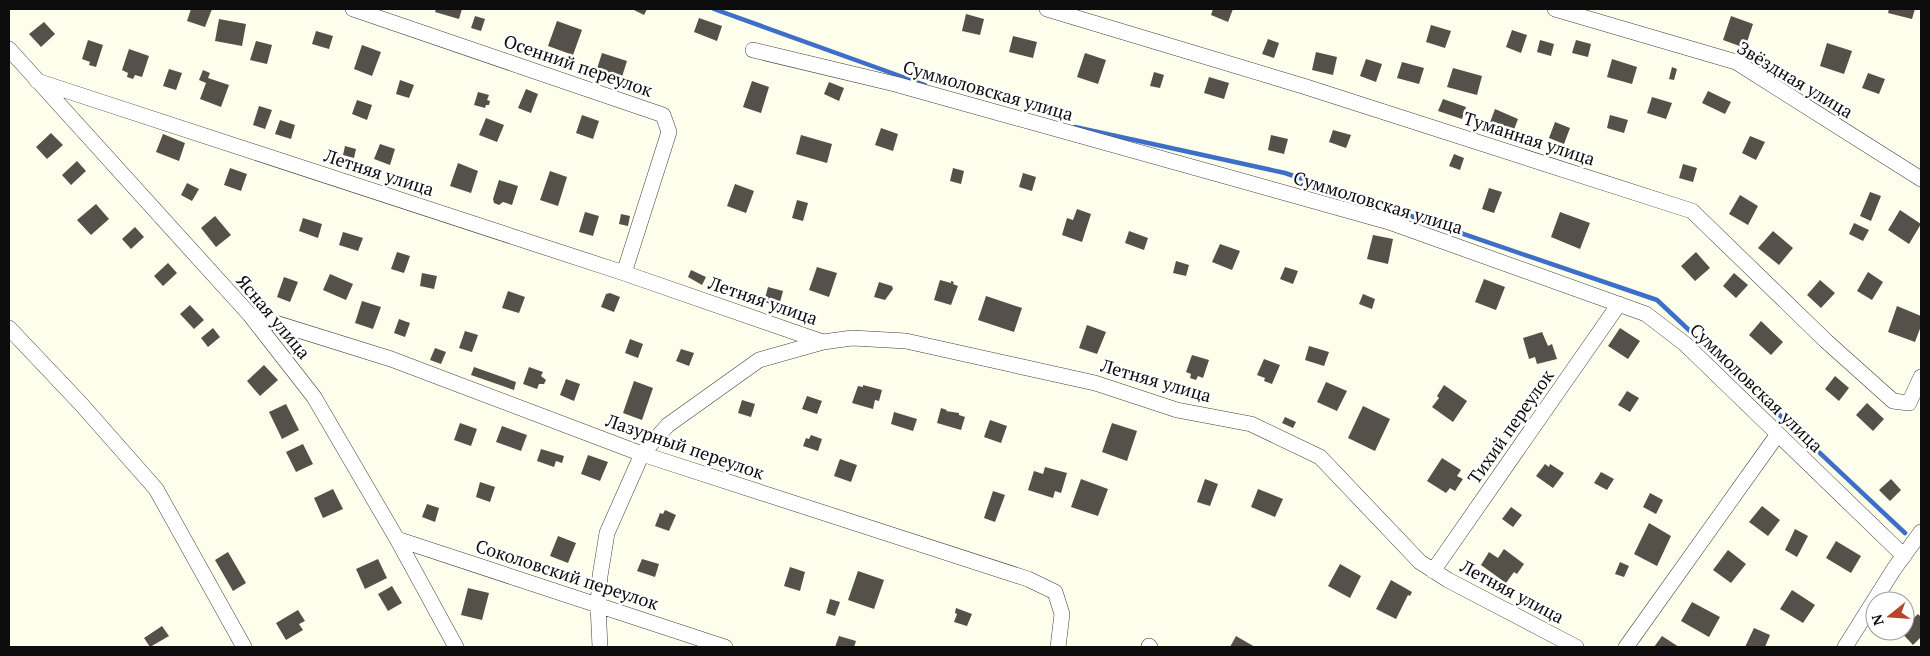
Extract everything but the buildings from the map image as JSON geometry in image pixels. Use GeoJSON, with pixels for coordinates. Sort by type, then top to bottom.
{"type":"FeatureCollection","features":[{"type":"Feature","properties":{"kind":"street","name":"Осенний переулок"},"geometry":{"type":"LineString","coordinates":[[353,9],[663,115],[669,132],[624,273]]}},
{"type":"Feature","properties":{"kind":"street","name":"Туманная улица"},"geometry":{"type":"LineString","coordinates":[[1046,9],[1303,86],[1692,211],[1826,341],[1893,401],[1909,403],[1921,377]]}},
{"type":"Feature","properties":{"kind":"street","name":"Звёздная улица"},"geometry":{"type":"LineString","coordinates":[[1554,9],[1736,62],[1921,179]]}},
{"type":"Feature","properties":{"kind":"street","name":"Ясная улица"},"geometry":{"type":"LineString","coordinates":[[9,49],[250,315],[314,397],[397,539],[456,647]]}},
{"type":"Feature","properties":{"kind":"street","name":"Суммоловская улица"},"geometry":{"type":"LineString","coordinates":[[753,50],[895,84],[1389,222],[1646,314],[1685,344],[1904,556]]}},
{"type":"Feature","properties":{"kind":"street","name":"Летняя улица"},"geometry":{"type":"LineString","coordinates":[[37,81],[624,273],[823,342],[852,338],[906,341],[1095,383],[1177,410],[1252,424],[1320,457],[1420,562],[1448,580],[1576,647]]}},
{"type":"Feature","properties":{"kind":"street","name":"Тихий переулок"},"geometry":{"type":"LineString","coordinates":[[1433,570],[1619,304]]}},
{"type":"Feature","properties":{"kind":"street","name":"Лазурный переулок"},"geometry":{"type":"LineString","coordinates":[[250,315],[391,359],[642,454],[1028,578],[1055,592],[1062,614],[1058,647]]}},
{"type":"Feature","properties":{"kind":"street"},"geometry":{"type":"LineString","coordinates":[[9,328],[81,404],[156,489],[244,647]]}},
{"type":"Feature","properties":{"kind":"street"},"geometry":{"type":"LineString","coordinates":[[600,647],[598,605],[600,576],[608,533],[642,454],[668,425],[759,360],[823,342]]}},
{"type":"Feature","properties":{"kind":"street"},"geometry":{"type":"LineString","coordinates":[[1626,647],[1778,434]]}},
{"type":"Feature","properties":{"kind":"street"},"geometry":{"type":"LineString","coordinates":[[1845,647],[1921,532]]}},
{"type":"Feature","properties":{"kind":"street","name":"Соколовский переулок"},"geometry":{"type":"LineString","coordinates":[[397,539],[725,647]]}},
{"type":"Feature","properties":{"kind":"waterway"},"geometry":{"type":"LineString","coordinates":[[714,9],[925,85]]}},
{"type":"Feature","properties":{"kind":"waterway"},"geometry":{"type":"LineString","coordinates":[[1075,127],[1285,173],[1657,300],[1905,533]]}}]}
